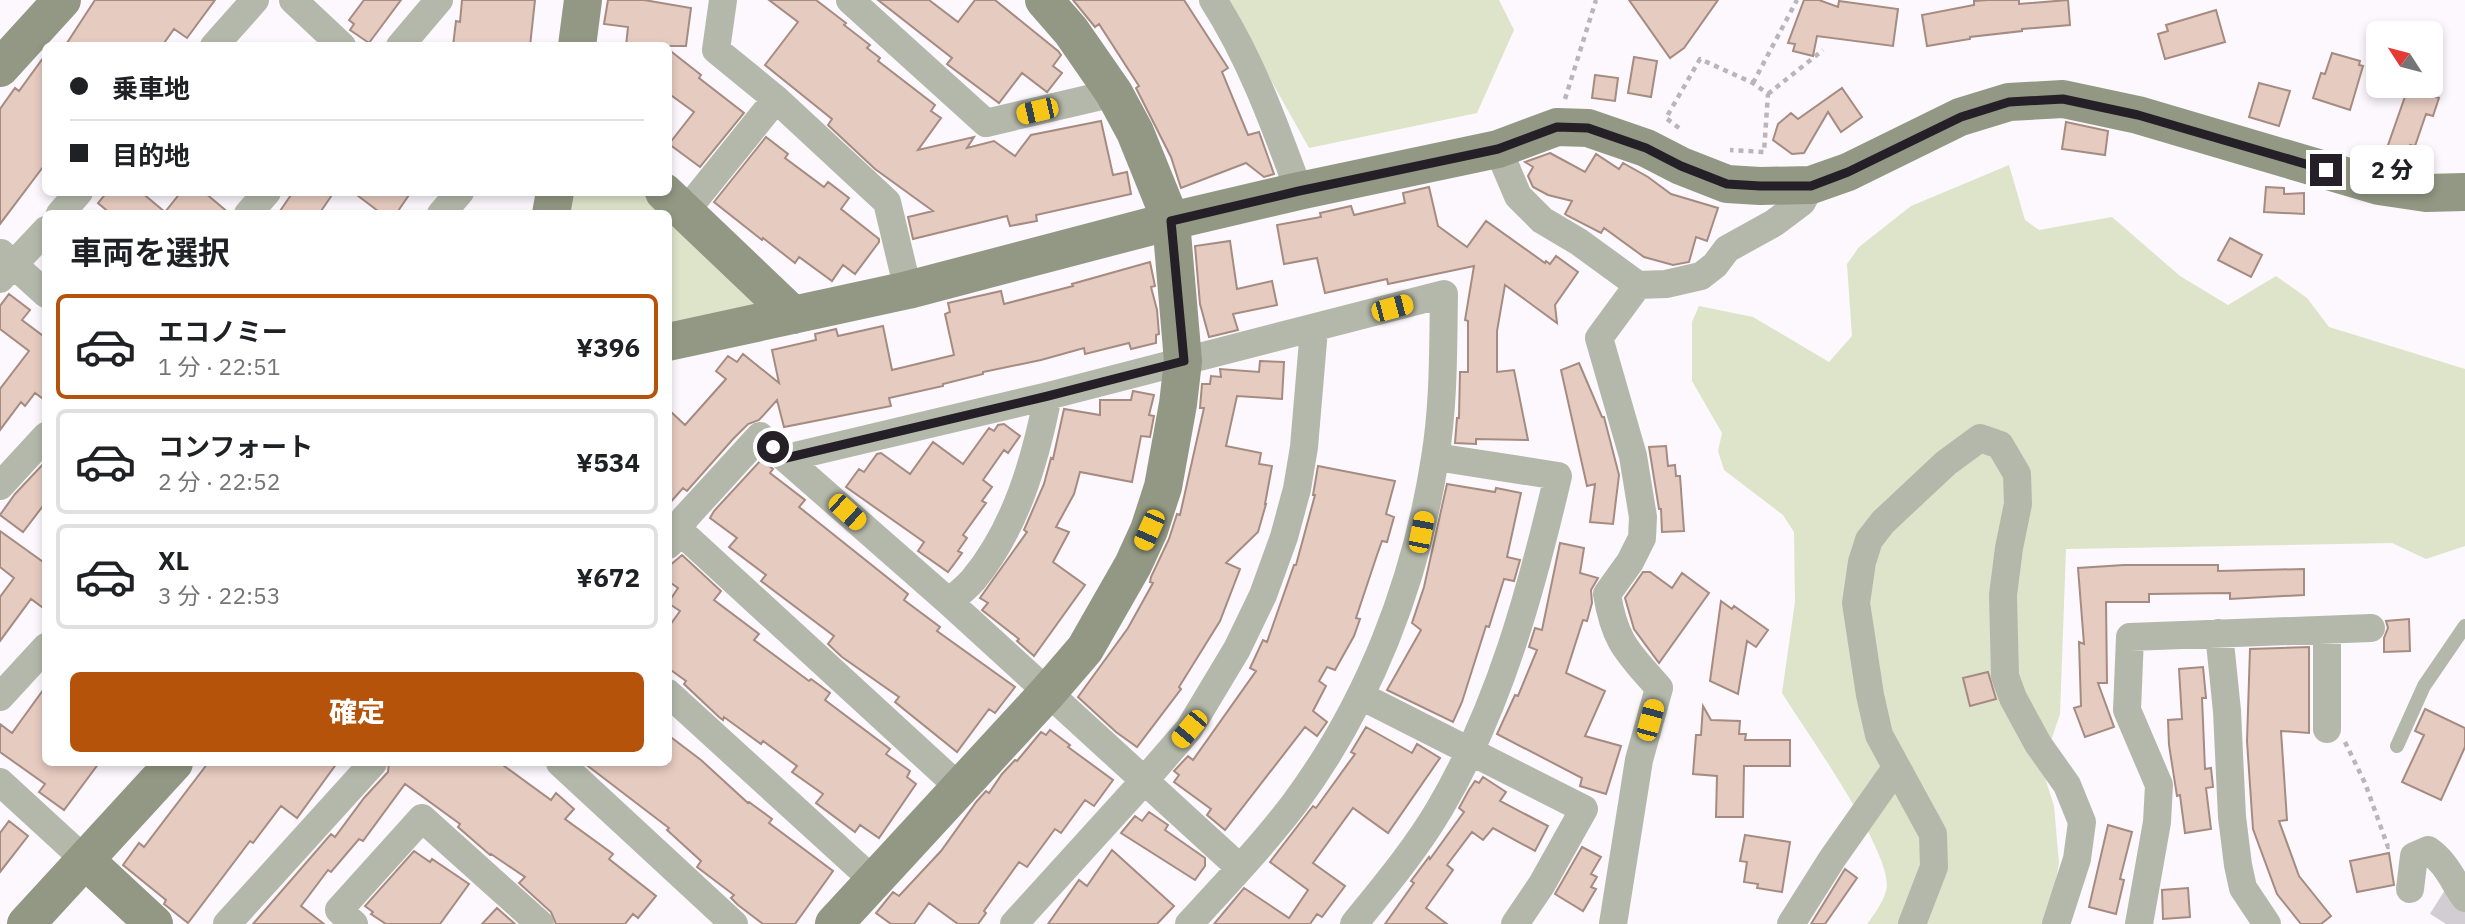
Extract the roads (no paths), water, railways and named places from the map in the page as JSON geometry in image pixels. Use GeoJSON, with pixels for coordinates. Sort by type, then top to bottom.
{"type":"FeatureCollection","features":[{"type":"Feature","properties":{"kind":"street"},"geometry":{"type":"LineString","coordinates":[[0,68],[62,0]]}},
{"type":"Feature","properties":{"kind":"street"},"geometry":{"type":"LineString","coordinates":[[218,42],[255,0]]}},
{"type":"Feature","properties":{"kind":"street"},"geometry":{"type":"LineString","coordinates":[[293,0],[338,42]]}},
{"type":"Feature","properties":{"kind":"street"},"geometry":{"type":"LineString","coordinates":[[403,42],[439,0]]}},
{"type":"Feature","properties":{"kind":"street"},"geometry":{"type":"LineString","coordinates":[[577,42],[583,0]]}},
{"type":"Feature","properties":{"kind":"street"},"geometry":{"type":"LineString","coordinates":[[723,0],[716,50],[776,99],[887,202],[908,289]]}},
{"type":"Feature","properties":{"kind":"street"},"geometry":{"type":"LineString","coordinates":[[850,0],[986,123],[1114,93]]}},
{"type":"Feature","properties":{"kind":"street"},"geometry":{"type":"LineString","coordinates":[[834,924],[1085,649],[1121,587],[1149,530],[1163,487],[1184,361],[1171,221],[1135,132],[1114,93],[1071,31],[1044,0]]}},
{"type":"Feature","properties":{"kind":"street"},"geometry":{"type":"LineString","coordinates":[[1213,0],[1265,101],[1299,191]]}},
{"type":"Feature","properties":{"kind":"street"},"geometry":{"type":"LineString","coordinates":[[776,99],[674,202],[793,315]]}},
{"type":"Feature","properties":{"kind":"street"},"geometry":{"type":"LineString","coordinates":[[672,341],[908,289],[1299,191],[1498,149],[1557,127],[1588,128],[1646,148],[1681,166],[1727,184],[1811,186],[1848,172],[1961,117],[2009,102],[2063,99],[2138,115],[2379,186],[2426,193],[2465,192]]}},
{"type":"Feature","properties":{"kind":"street"},"geometry":{"type":"LineString","coordinates":[[1498,149],[1518,195],[1542,220],[1579,242],[1638,285],[1666,284],[1701,276],[1715,265],[1727,249],[1774,223],[1802,202],[1811,186]]}},
{"type":"Feature","properties":{"kind":"street"},"geometry":{"type":"LineString","coordinates":[[63,210],[76,196]]}},
{"type":"Feature","properties":{"kind":"street"},"geometry":{"type":"LineString","coordinates":[[251,210],[264,196]]}},
{"type":"Feature","properties":{"kind":"street"},"geometry":{"type":"LineString","coordinates":[[444,210],[457,196]]}},
{"type":"Feature","properties":{"kind":"street"},"geometry":{"type":"LineString","coordinates":[[42,233],[5,265],[42,291]]}},
{"type":"Feature","properties":{"kind":"street"},"geometry":{"type":"LineString","coordinates":[[1613,924],[1639,760],[1659,688],[1626,650],[1612,624],[1607,594],[1630,562],[1642,538],[1643,517],[1633,456],[1600,338],[1638,285]]}},
{"type":"Feature","properties":{"kind":"street"},"geometry":{"type":"LineString","coordinates":[[786,458],[1048,396],[1444,294],[1442,382],[1436,457],[1421,532],[1394,618],[1361,696],[1294,804],[1189,924]]}},
{"type":"Feature","properties":{"kind":"street"},"geometry":{"type":"LineString","coordinates":[[1014,924],[1189,729],[1237,649],[1263,595],[1284,537],[1297,489],[1304,447],[1314,329]]}},
{"type":"Feature","properties":{"kind":"street"},"geometry":{"type":"LineString","coordinates":[[949,603],[973,581],[1003,535],[1026,482],[1040,439],[1048,396]]}},
{"type":"Feature","properties":{"kind":"street"},"geometry":{"type":"LineString","coordinates":[[960,788],[675,538],[684,519],[760,436],[1048,692],[1240,868]]}},
{"type":"Feature","properties":{"kind":"street"},"geometry":{"type":"LineString","coordinates":[[1912,924],[1934,867],[1933,834],[1879,734],[1870,695],[1856,603],[1862,562],[1870,540],[1883,522],[1946,463],[1980,438],[2000,445],[2017,474],[2018,504],[2003,595],[2005,676],[2013,698],[2038,744],[2067,785],[2082,822],[2077,859],[2056,924]]}},
{"type":"Feature","properties":{"kind":"street"},"geometry":{"type":"LineString","coordinates":[[0,486],[42,440]]}},
{"type":"Feature","properties":{"kind":"street"},"geometry":{"type":"LineString","coordinates":[[1354,924],[1385,886],[1440,808],[1470,750],[1513,644],[1534,576],[1558,477],[1436,457]]}},
{"type":"Feature","properties":{"kind":"street"},"geometry":{"type":"LineString","coordinates":[[2139,924],[2157,822],[2159,785],[2127,710],[2130,637],[2371,628]]}},
{"type":"Feature","properties":{"kind":"street"},"geometry":{"type":"LineString","coordinates":[[2327,630],[2336,734]]}},
{"type":"Feature","properties":{"kind":"street"},"geometry":{"type":"LineString","coordinates":[[2220,633],[2232,817],[2238,865],[2243,888],[2267,924]]}},
{"type":"Feature","properties":{"kind":"street"},"geometry":{"type":"LineString","coordinates":[[0,697],[42,651]]}},
{"type":"Feature","properties":{"kind":"street"},"geometry":{"type":"LineString","coordinates":[[672,696],[874,881]]}},
{"type":"Feature","properties":{"kind":"street"},"geometry":{"type":"LineString","coordinates":[[1361,696],[1584,809],[1542,884],[1515,924]]}},
{"type":"Feature","properties":{"kind":"street"},"geometry":{"type":"LineString","coordinates":[[26,924],[171,766]]}},
{"type":"Feature","properties":{"kind":"street"},"geometry":{"type":"LineString","coordinates":[[227,924],[370,766]]}},
{"type":"Feature","properties":{"kind":"street"},"geometry":{"type":"LineString","coordinates":[[563,766],[734,924]]}},
{"type":"Feature","properties":{"kind":"street"},"geometry":{"type":"LineString","coordinates":[[1791,924],[1840,847],[1896,768]]}},
{"type":"Feature","properties":{"kind":"street"},"geometry":{"type":"LineString","coordinates":[[0,782],[154,924]]}},
{"type":"Feature","properties":{"kind":"street"},"geometry":{"type":"LineString","coordinates":[[354,924],[339,910],[422,818],[540,924]]}},
{"type":"Feature","properties":{"kind":"street"},"geometry":{"type":"LineString","coordinates":[[2410,889],[2414,856],[2428,850],[2439,857],[2465,898]]}},
{"type":"Feature","properties":{"kind":"lane"},"geometry":{"type":"LineString","coordinates":[[2397,746],[2424,686],[2465,626]]}},
{"type":"Feature","properties":{"kind":"tunnel"},"geometry":{"type":"LineString","coordinates":[[2446,924],[2465,894]]}}]}
